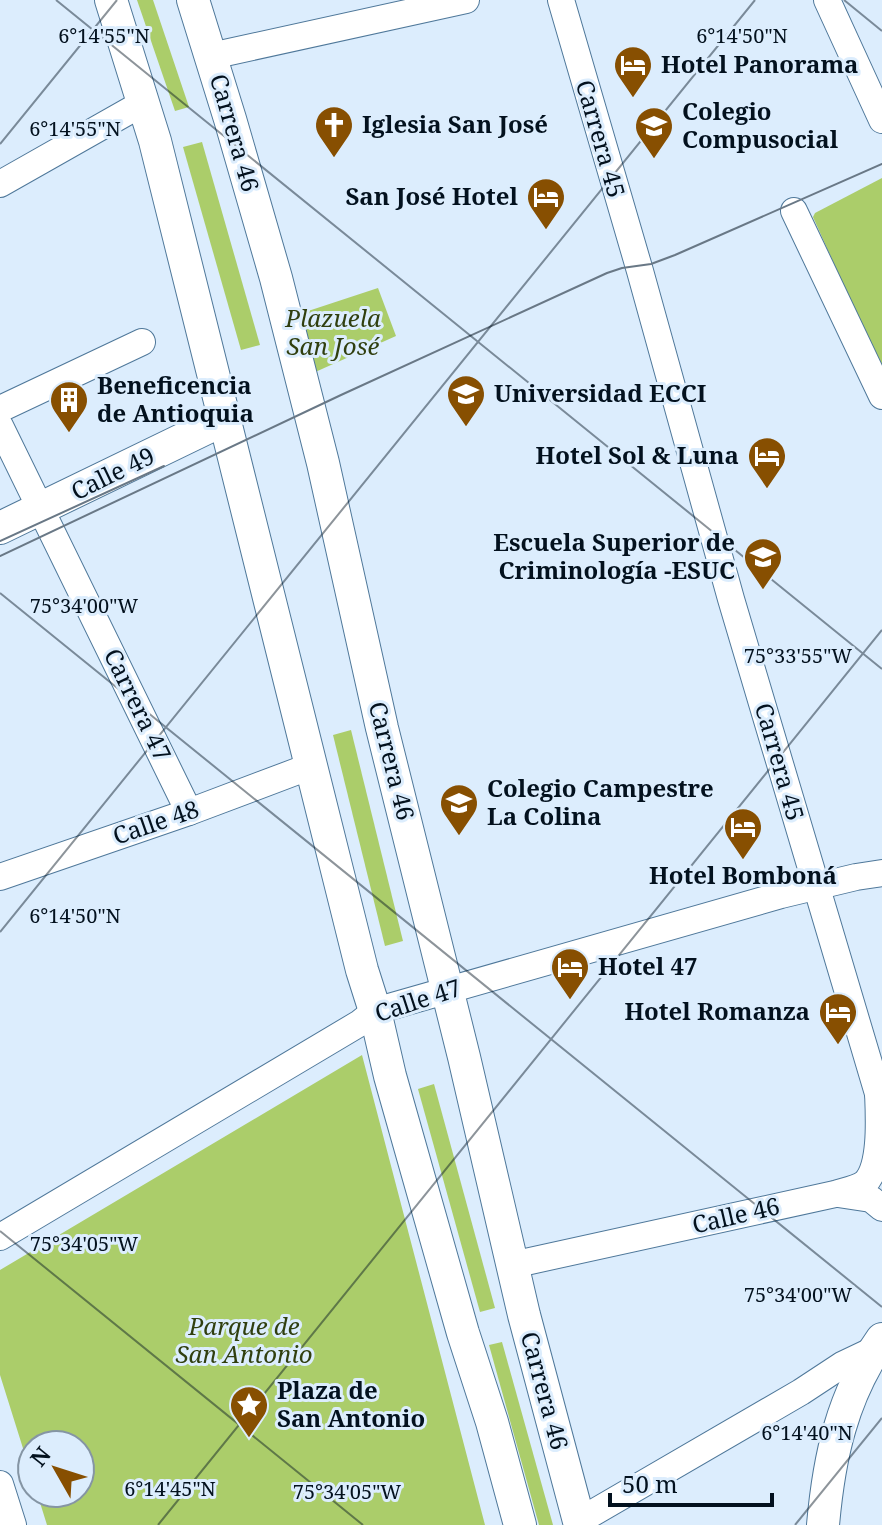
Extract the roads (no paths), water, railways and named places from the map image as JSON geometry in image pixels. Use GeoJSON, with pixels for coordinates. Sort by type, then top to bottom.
{"type":"FeatureCollection","features":[{"type":"Feature","properties":{"kind":"main road"},"geometry":{"type":"LineString","coordinates":[[111,0],[143,103],[225,419],[390,1076],[520,1525]]}},
{"type":"Feature","properties":{"kind":"main road","name":"Carrera 46"},"geometry":{"type":"LineString","coordinates":[[193,0],[276,278],[323,463],[382,728],[468,1072],[512,1265],[580,1523]]}},
{"type":"Feature","properties":{"kind":"main road","name":"Calle 49"},"geometry":{"type":"LineString","coordinates":[[0,528],[225,419]]}},
{"type":"Feature","properties":{"kind":"main road"},"geometry":{"type":"LineString","coordinates":[[463,1333],[473,1430],[499,1525]]}},
{"type":"Feature","properties":{"kind":"main road"},"geometry":{"type":"LineString","coordinates":[[823,1525],[832,1451],[852,1394],[880,1344]]}},
{"type":"Feature","properties":{"kind":"street"},"geometry":{"type":"LineString","coordinates":[[211,56],[466,0]]}},
{"type":"Feature","properties":{"kind":"street","name":"Carrera 45"},"geometry":{"type":"LineString","coordinates":[[561,0],[731,599],[880,1100]]}},
{"type":"Feature","properties":{"kind":"street"},"geometry":{"type":"LineString","coordinates":[[827,0],[882,120]]}},
{"type":"Feature","properties":{"kind":"street"},"geometry":{"type":"LineString","coordinates":[[0,184],[143,103]]}},
{"type":"Feature","properties":{"kind":"street"},"geometry":{"type":"LineString","coordinates":[[794,211],[882,396]]}},
{"type":"Feature","properties":{"kind":"street"},"geometry":{"type":"LineString","coordinates":[[0,409],[142,342]]}},
{"type":"Feature","properties":{"kind":"street","name":"Carrera 47"},"geometry":{"type":"LineString","coordinates":[[0,426],[189,812]]}},
{"type":"Feature","properties":{"kind":"street","name":"Calle 48"},"geometry":{"type":"LineString","coordinates":[[0,877],[311,766]]}},
{"type":"Feature","properties":{"kind":"street","name":"Calle 47"},"geometry":{"type":"LineString","coordinates":[[0,1237],[360,1023],[375,1011],[781,895],[882,873]]}},
{"type":"Feature","properties":{"kind":"street","name":"Calle 46"},"geometry":{"type":"LineString","coordinates":[[512,1265],[835,1194],[863,1185],[873,1175],[878,1162],[880,1100]]}},
{"type":"Feature","properties":{"kind":"street"},"geometry":{"type":"LineString","coordinates":[[835,1194],[871,1199],[882,1208]]}},
{"type":"Feature","properties":{"kind":"street"},"geometry":{"type":"LineString","coordinates":[[580,1523],[880,1344]]}},
{"type":"Feature","properties":{"kind":"street"},"geometry":{"type":"LineString","coordinates":[[0,1484],[13,1525]]}},
{"type":"Feature","properties":{"kind":"tram line"},"geometry":{"type":"LineString","coordinates":[[0,556],[607,273],[651,264],[675,255],[882,164]]}},
{"type":"Feature","properties":{"kind":"tram line"},"geometry":{"type":"LineString","coordinates":[[0,541],[164,466]]}},
{"type":"Feature","properties":{"kind":"place","name":"Hotel Panorama"},"geometry":{"type":"Point","coordinates":[633,99]}},
{"type":"Feature","properties":{"kind":"place","name":"Iglesia San José"},"geometry":{"type":"Point","coordinates":[334,159]}},
{"type":"Feature","properties":{"kind":"place","name":"Colegio Compusocial"},"geometry":{"type":"Point","coordinates":[654,160]}},
{"type":"Feature","properties":{"kind":"place","name":"San José Hotel"},"geometry":{"type":"Point","coordinates":[546,231]}},
{"type":"Feature","properties":{"kind":"place","name":"Universidad ECCI"},"geometry":{"type":"Point","coordinates":[466,428]}},
{"type":"Feature","properties":{"kind":"place","name":"Beneficencia de Antioquia"},"geometry":{"type":"Point","coordinates":[69,434]}},
{"type":"Feature","properties":{"kind":"place","name":"Hotel Sol & Luna"},"geometry":{"type":"Point","coordinates":[767,490]}},
{"type":"Feature","properties":{"kind":"place","name":"Escuela Superior de Criminología -ESUC"},"geometry":{"type":"Point","coordinates":[763,591]}},
{"type":"Feature","properties":{"kind":"place","name":"Colegio Campestre La Colina"},"geometry":{"type":"Point","coordinates":[459,837]}},
{"type":"Feature","properties":{"kind":"place","name":"Hotel Bomboná"},"geometry":{"type":"Point","coordinates":[743,861]}},
{"type":"Feature","properties":{"kind":"place","name":"Hotel 47"},"geometry":{"type":"Point","coordinates":[570,1001]}},
{"type":"Feature","properties":{"kind":"place","name":"Hotel Romanza"},"geometry":{"type":"Point","coordinates":[838,1046]}},
{"type":"Feature","properties":{"kind":"place","name":"Plaza de San Antonio"},"geometry":{"type":"Point","coordinates":[249,1439]}},
{"type":"Feature","properties":{"kind":"park label","name":"Plazuela San José"},"geometry":{"type":"Point","coordinates":[333,333]}},
{"type":"Feature","properties":{"kind":"park label","name":"Parque de San Antonio"},"geometry":{"type":"Point","coordinates":[244,1341]}}]}
